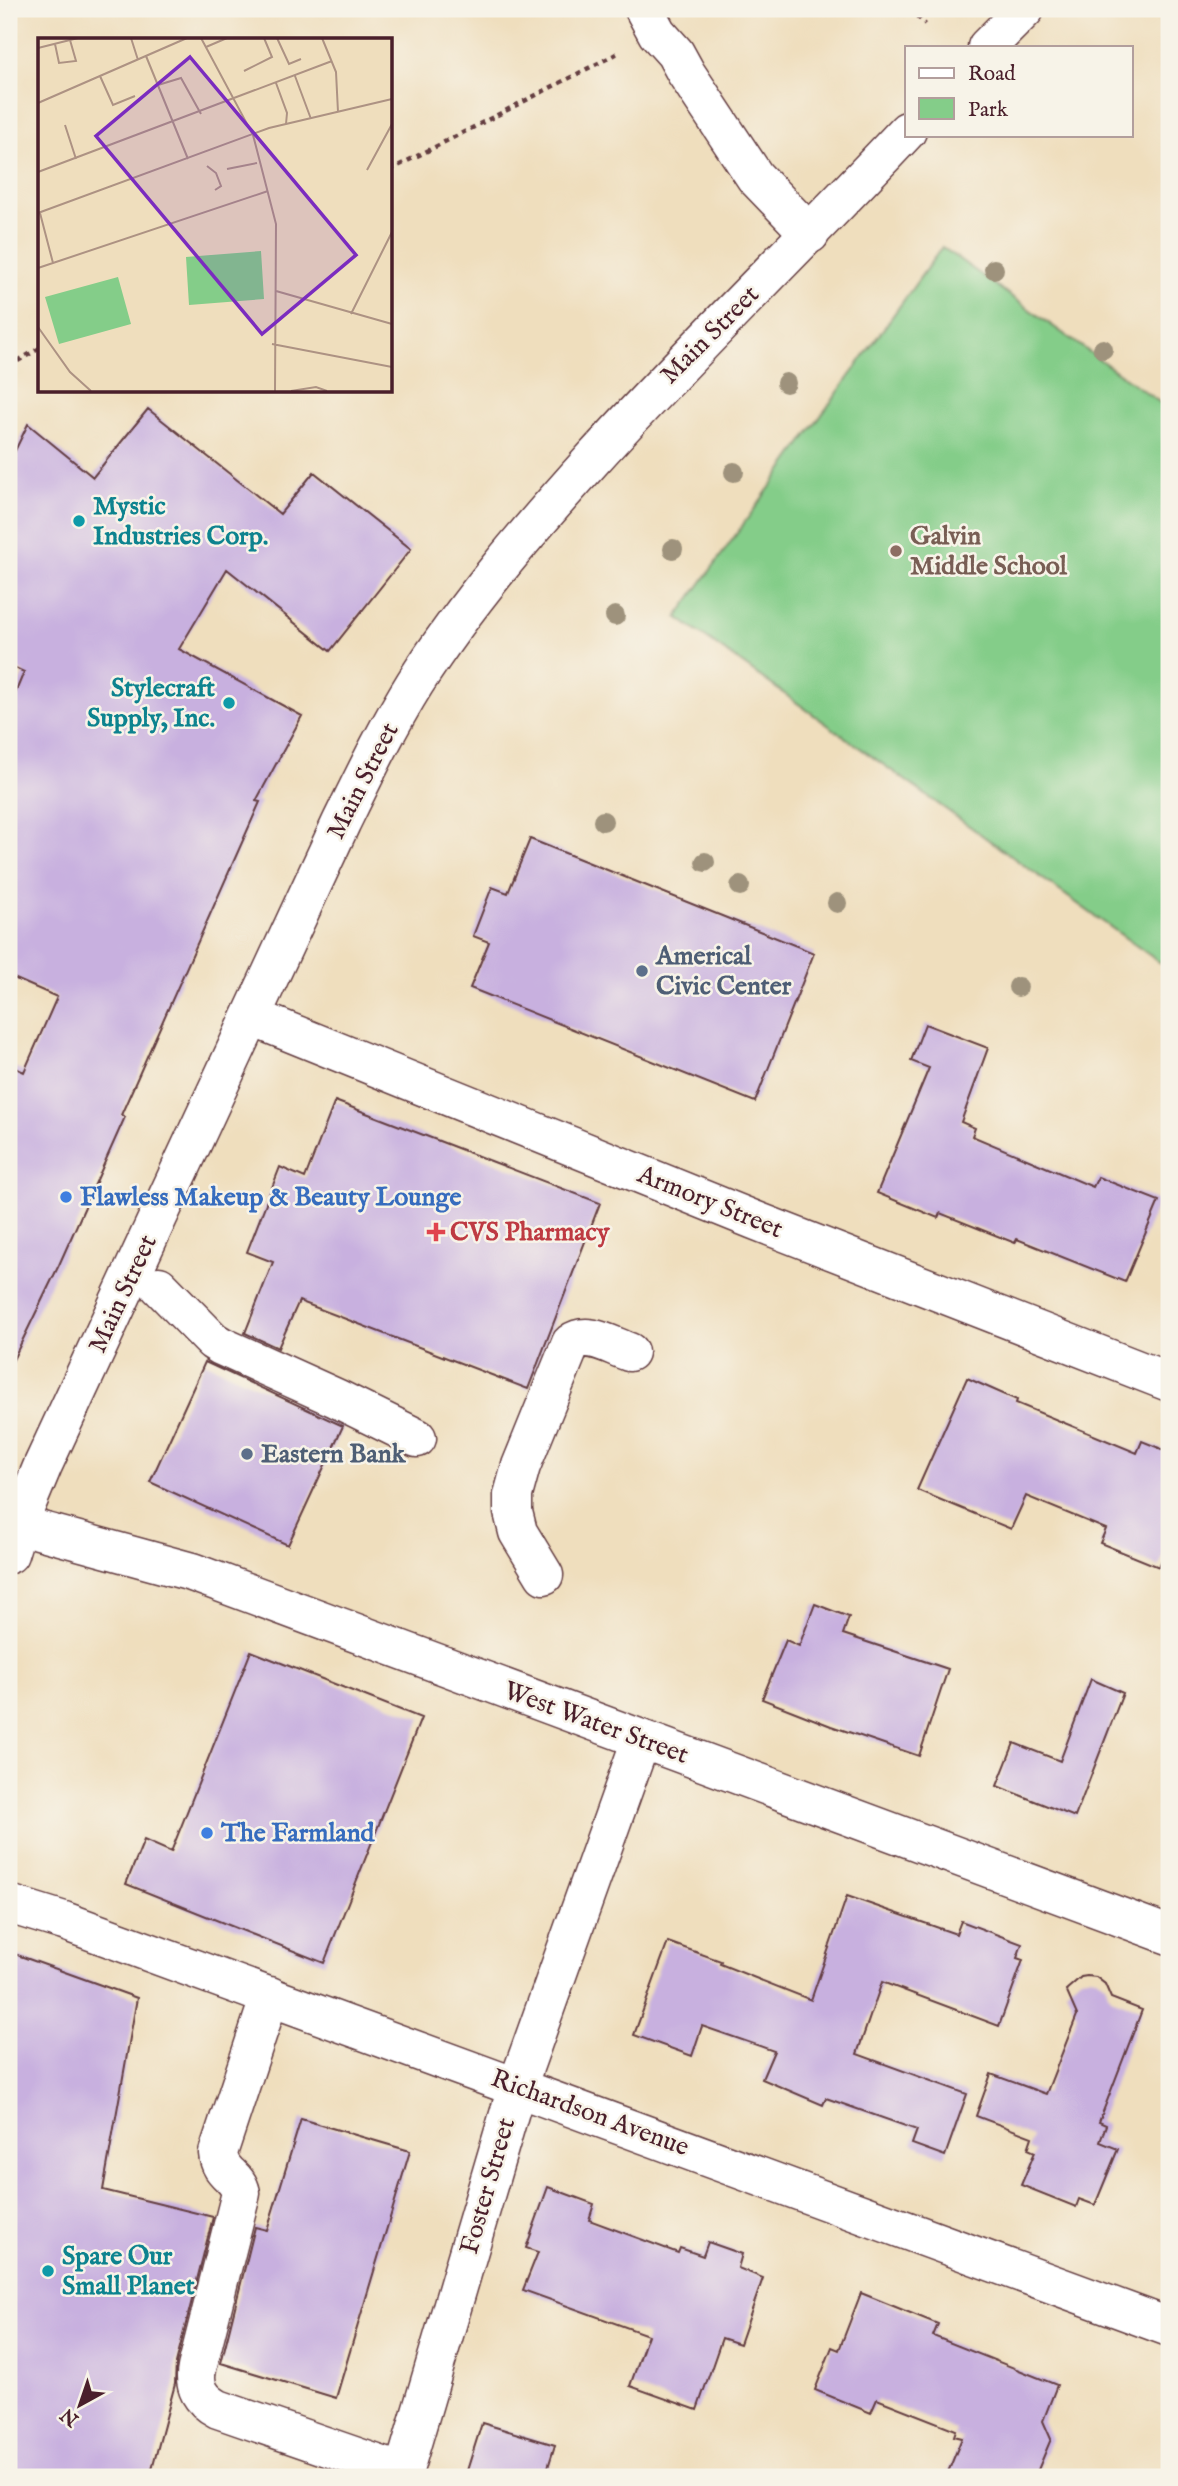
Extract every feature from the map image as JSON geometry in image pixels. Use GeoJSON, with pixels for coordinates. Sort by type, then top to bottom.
{"type":"FeatureCollection","features":[{"type":"Feature","properties":{"kind":"street"},"geometry":{"type":"LineString","coordinates":[[989,46],[1025,9]]}},
{"type":"Feature","properties":{"kind":"street"},"geometry":{"type":"LineString","coordinates":[[651,21],[675,53],[685,73],[755,177],[810,234]]}},
{"type":"Feature","properties":{"kind":"street","name":"Main Street"},"geometry":{"type":"LineString","coordinates":[[12,1534],[366,772],[392,722],[442,644],[522,540],[564,491],[663,382],[810,234],[905,133]]}},
{"type":"Feature","properties":{"kind":"street","name":"Armory Street"},"geometry":{"type":"LineString","coordinates":[[252,1017],[754,1220],[1169,1382]]}},
{"type":"Feature","properties":{"kind":"street"},"geometry":{"type":"LineString","coordinates":[[159,1286],[222,1346],[417,1438]]}},
{"type":"Feature","properties":{"kind":"street"},"geometry":{"type":"LineString","coordinates":[[544,1575],[518,1532],[513,1517],[513,1495],[521,1466],[571,1343],[577,1338],[589,1337],[629,1352]]}},
{"type":"Feature","properties":{"kind":"street","name":"West Water Street"},"geometry":{"type":"LineString","coordinates":[[12,1534],[192,1572],[1169,1935]]}},
{"type":"Feature","properties":{"kind":"street","name":"Foster Street"},"geometry":{"type":"LineString","coordinates":[[402,2475],[517,2087],[641,1740]]}},
{"type":"Feature","properties":{"kind":"street","name":"Richardson Avenue"},"geometry":{"type":"LineString","coordinates":[[9,1904],[64,1921],[270,1996],[1169,2327]]}},
{"type":"Feature","properties":{"kind":"street"},"geometry":{"type":"LineString","coordinates":[[270,1996],[218,2153],[220,2166],[237,2182],[241,2193],[197,2368],[197,2386],[208,2402],[218,2409],[402,2475]]}},
{"type":"Feature","properties":{"kind":"path"},"geometry":{"type":"LineString","coordinates":[[910,9],[925,24]]}},
{"type":"Feature","properties":{"kind":"path"},"geometry":{"type":"LineString","coordinates":[[392,169],[651,21]]}},
{"type":"Feature","properties":{"kind":"path"},"geometry":{"type":"LineString","coordinates":[[9,366],[38,349]]}},
{"type":"Feature","properties":{"kind":"green space"},"geometry":{"type":"Polygon","coordinates":[[[942,247],[1169,409],[1169,969],[677,617],[942,247]]]}},
{"type":"Feature","properties":{"kind":"building"},"geometry":{"type":"Polygon","coordinates":[[[148,409],[280,514],[314,472],[411,549],[330,651],[227,569],[179,649],[302,716],[256,801],[260,802],[121,1115],[125,1117],[59,1265],[9,1368],[9,1065],[24,1072],[57,997],[9,976],[9,708],[24,672],[9,665],[9,463],[28,424],[93,477],[148,409]]]}},
{"type":"Feature","properties":{"kind":"building","name":"Americal Civic Center"},"geometry":{"type":"Polygon","coordinates":[[[530,839],[814,953],[755,1102],[470,988],[489,942],[473,936],[492,887],[508,893],[530,839]]]}},
{"type":"Feature","properties":{"kind":"building"},"geometry":{"type":"Polygon","coordinates":[[[925,1024],[988,1048],[961,1122],[975,1128],[972,1136],[1093,1187],[1098,1177],[1159,1201],[1125,1282],[1017,1239],[1015,1243],[940,1213],[938,1218],[877,1193],[929,1068],[911,1061],[925,1024]]]}},
{"type":"Feature","properties":{"kind":"building","name":"CVS Pharmacy"},"geometry":{"type":"Polygon","coordinates":[[[335,1101],[600,1203],[528,1389],[299,1301],[278,1348],[245,1333],[273,1262],[247,1252],[280,1167],[305,1178],[335,1101]]]}},
{"type":"Feature","properties":{"kind":"building"},"geometry":{"type":"Polygon","coordinates":[[[205,1362],[343,1426],[288,1545],[150,1482],[205,1362]]]}},
{"type":"Feature","properties":{"kind":"building"},"geometry":{"type":"Polygon","coordinates":[[[967,1378],[1017,1400],[1016,1403],[1137,1453],[1142,1441],[1169,1452],[1169,1543],[1159,1567],[1100,1543],[1106,1529],[1026,1496],[1011,1529],[917,1490],[967,1378]]]}},
{"type":"Feature","properties":{"kind":"building"},"geometry":{"type":"Polygon","coordinates":[[[815,1604],[849,1617],[843,1634],[948,1669],[919,1756],[762,1699],[786,1640],[799,1646],[815,1604]]]}},
{"type":"Feature","properties":{"kind":"building"},"geometry":{"type":"Polygon","coordinates":[[[251,1651],[421,1718],[324,1963],[126,1884],[144,1840],[171,1852],[251,1651]]]}},
{"type":"Feature","properties":{"kind":"building"},"geometry":{"type":"Polygon","coordinates":[[[1091,1679],[1123,1693],[1075,1817],[997,1786],[1014,1743],[1060,1761],[1091,1679]]]}},
{"type":"Feature","properties":{"kind":"building"},"geometry":{"type":"Polygon","coordinates":[[[847,1896],[956,1934],[961,1921],[1022,1944],[1017,1958],[1023,1960],[999,2026],[882,1982],[857,2054],[967,2094],[945,2156],[912,2144],[917,2130],[826,2098],[823,2105],[762,2079],[774,2051],[702,2026],[692,2056],[634,2035],[668,1942],[721,1961],[720,1964],[811,2000],[847,1896]]]}},
{"type":"Feature","properties":{"kind":"building"},"geometry":{"type":"Polygon","coordinates":[[[9,1952],[137,1998],[103,2190],[213,2217],[176,2363],[175,2384],[150,2477],[9,2477],[9,1952]]]}},
{"type":"Feature","properties":{"kind":"building"},"geometry":{"type":"Polygon","coordinates":[[[1081,1977],[1096,1977],[1105,1984],[1111,1998],[1142,2010],[1099,2122],[1106,2125],[1100,2142],[1118,2149],[1095,2205],[1079,2199],[1076,2207],[1021,2185],[1035,2152],[1028,2149],[1032,2137],[976,2116],[991,2074],[1046,2094],[1077,2015],[1066,1990],[1081,1977]]]}},
{"type":"Feature","properties":{"kind":"building"},"geometry":{"type":"Polygon","coordinates":[[[301,2119],[410,2151],[336,2398],[221,2363],[255,2227],[267,2230],[301,2119]]]}},
{"type":"Feature","properties":{"kind":"building"},"geometry":{"type":"Polygon","coordinates":[[[548,2187],[594,2204],[589,2220],[678,2253],[680,2248],[703,2256],[708,2242],[742,2254],[738,2268],[763,2278],[740,2344],[722,2338],[697,2410],[630,2386],[648,2335],[523,2290],[538,2252],[526,2248],[548,2187]]]}},
{"type":"Feature","properties":{"kind":"building"},"geometry":{"type":"Polygon","coordinates":[[[861,2293],[938,2324],[933,2336],[1057,2385],[1043,2421],[1051,2439],[1035,2477],[946,2477],[962,2438],[954,2436],[956,2430],[877,2399],[871,2413],[815,2390],[832,2347],[839,2350],[861,2293]]]}},
{"type":"Feature","properties":{"kind":"building"},"geometry":{"type":"Polygon","coordinates":[[[482,2423],[555,2445],[545,2477],[465,2477],[482,2423]]]}},
{"type":"Feature","properties":{"kind":"place","name":"Mystic Industries Corp."},"geometry":{"type":"Point","coordinates":[79,521]}},
{"type":"Feature","properties":{"kind":"place","name":"Galvin Middle School"},"geometry":{"type":"Point","coordinates":[896,551]}},
{"type":"Feature","properties":{"kind":"place","name":"Stylecraft Supply, Inc."},"geometry":{"type":"Point","coordinates":[229,703]}},
{"type":"Feature","properties":{"kind":"place","name":"Americal Civic Center"},"geometry":{"type":"Point","coordinates":[642,971]}},
{"type":"Feature","properties":{"kind":"place","name":"Flawless Makeup & Beauty Lounge"},"geometry":{"type":"Point","coordinates":[66,1197]}},
{"type":"Feature","properties":{"kind":"place","name":"CVS Pharmacy"},"geometry":{"type":"Point","coordinates":[436,1232]}},
{"type":"Feature","properties":{"kind":"place","name":"Eastern Bank"},"geometry":{"type":"Point","coordinates":[247,1454]}},
{"type":"Feature","properties":{"kind":"place","name":"The Farmland"},"geometry":{"type":"Point","coordinates":[207,1833]}},
{"type":"Feature","properties":{"kind":"place","name":"Spare Our Small Planet"},"geometry":{"type":"Point","coordinates":[48,2271]}}]}
